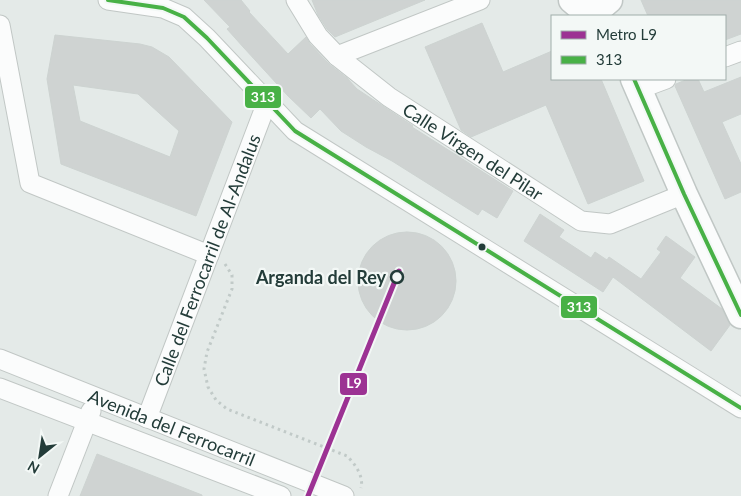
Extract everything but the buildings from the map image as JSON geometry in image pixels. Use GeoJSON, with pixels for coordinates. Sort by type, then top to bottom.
{"type":"FeatureCollection","features":[{"type":"Feature","properties":{"kind":"street"},"geometry":{"type":"LineString","coordinates":[[108,0],[163,8],[184,17],[295,131],[741,408]]}},
{"type":"Feature","properties":{"kind":"street","name":"Calle Virgen del Pilar"},"geometry":{"type":"LineString","coordinates":[[296,0],[318,36],[338,56],[389,97],[581,221],[610,224],[684,194]]}},
{"type":"Feature","properties":{"kind":"street"},"geometry":{"type":"LineString","coordinates":[[338,56],[480,0]]}},
{"type":"Feature","properties":{"kind":"street"},"geometry":{"type":"LineString","coordinates":[[572,0],[578,6],[584,8],[607,7]]}},
{"type":"Feature","properties":{"kind":"street"},"geometry":{"type":"LineString","coordinates":[[0,25],[30,183],[209,255]]}},
{"type":"Feature","properties":{"kind":"street"},"geometry":{"type":"LineString","coordinates":[[726,57],[741,51]]}},
{"type":"Feature","properties":{"kind":"street"},"geometry":{"type":"LineString","coordinates":[[660,80],[637,84],[684,194],[741,314]]}},
{"type":"Feature","properties":{"kind":"street","name":"Calle del Ferrocarril de Al-Andalus"},"geometry":{"type":"LineString","coordinates":[[147,418],[268,102]]}},
{"type":"Feature","properties":{"kind":"street","name":"Avenida del Ferrocarril"},"geometry":{"type":"LineString","coordinates":[[0,359],[295,476],[352,493]]}},
{"type":"Feature","properties":{"kind":"street","name":"Avenida del Ferrocarril"},"geometry":{"type":"LineString","coordinates":[[0,388],[281,496]]}},
{"type":"Feature","properties":{"kind":"street"},"geometry":{"type":"LineString","coordinates":[[58,496],[96,397]]}},
{"type":"Feature","properties":{"kind":"street"},"geometry":{"type":"LineString","coordinates":[[287,496],[295,476]]}},
{"type":"Feature","properties":{"kind":"path"},"geometry":{"type":"LineString","coordinates":[[209,255],[223,261],[232,275],[232,289],[207,352],[204,369],[208,387],[216,400],[227,410],[347,456],[354,463],[360,474],[362,485],[352,493]]}},
{"type":"Feature","properties":{"kind":"metro line","name":"L9"},"geometry":{"type":"LineString","coordinates":[[308,496],[399,271]]}},
{"type":"Feature","properties":{"kind":"transit line","name":"313"},"geometry":{"type":"LineString","coordinates":[[108,0],[163,8],[184,17],[207,38],[295,131],[741,408]]}},
{"type":"Feature","properties":{"kind":"transit line","name":"313"},"geometry":{"type":"LineString","coordinates":[[634,80],[684,194],[741,315]]}},
{"type":"Feature","properties":{"kind":"place","name":"Arganda del Rey"},"geometry":{"type":"Point","coordinates":[397,277]}}]}
